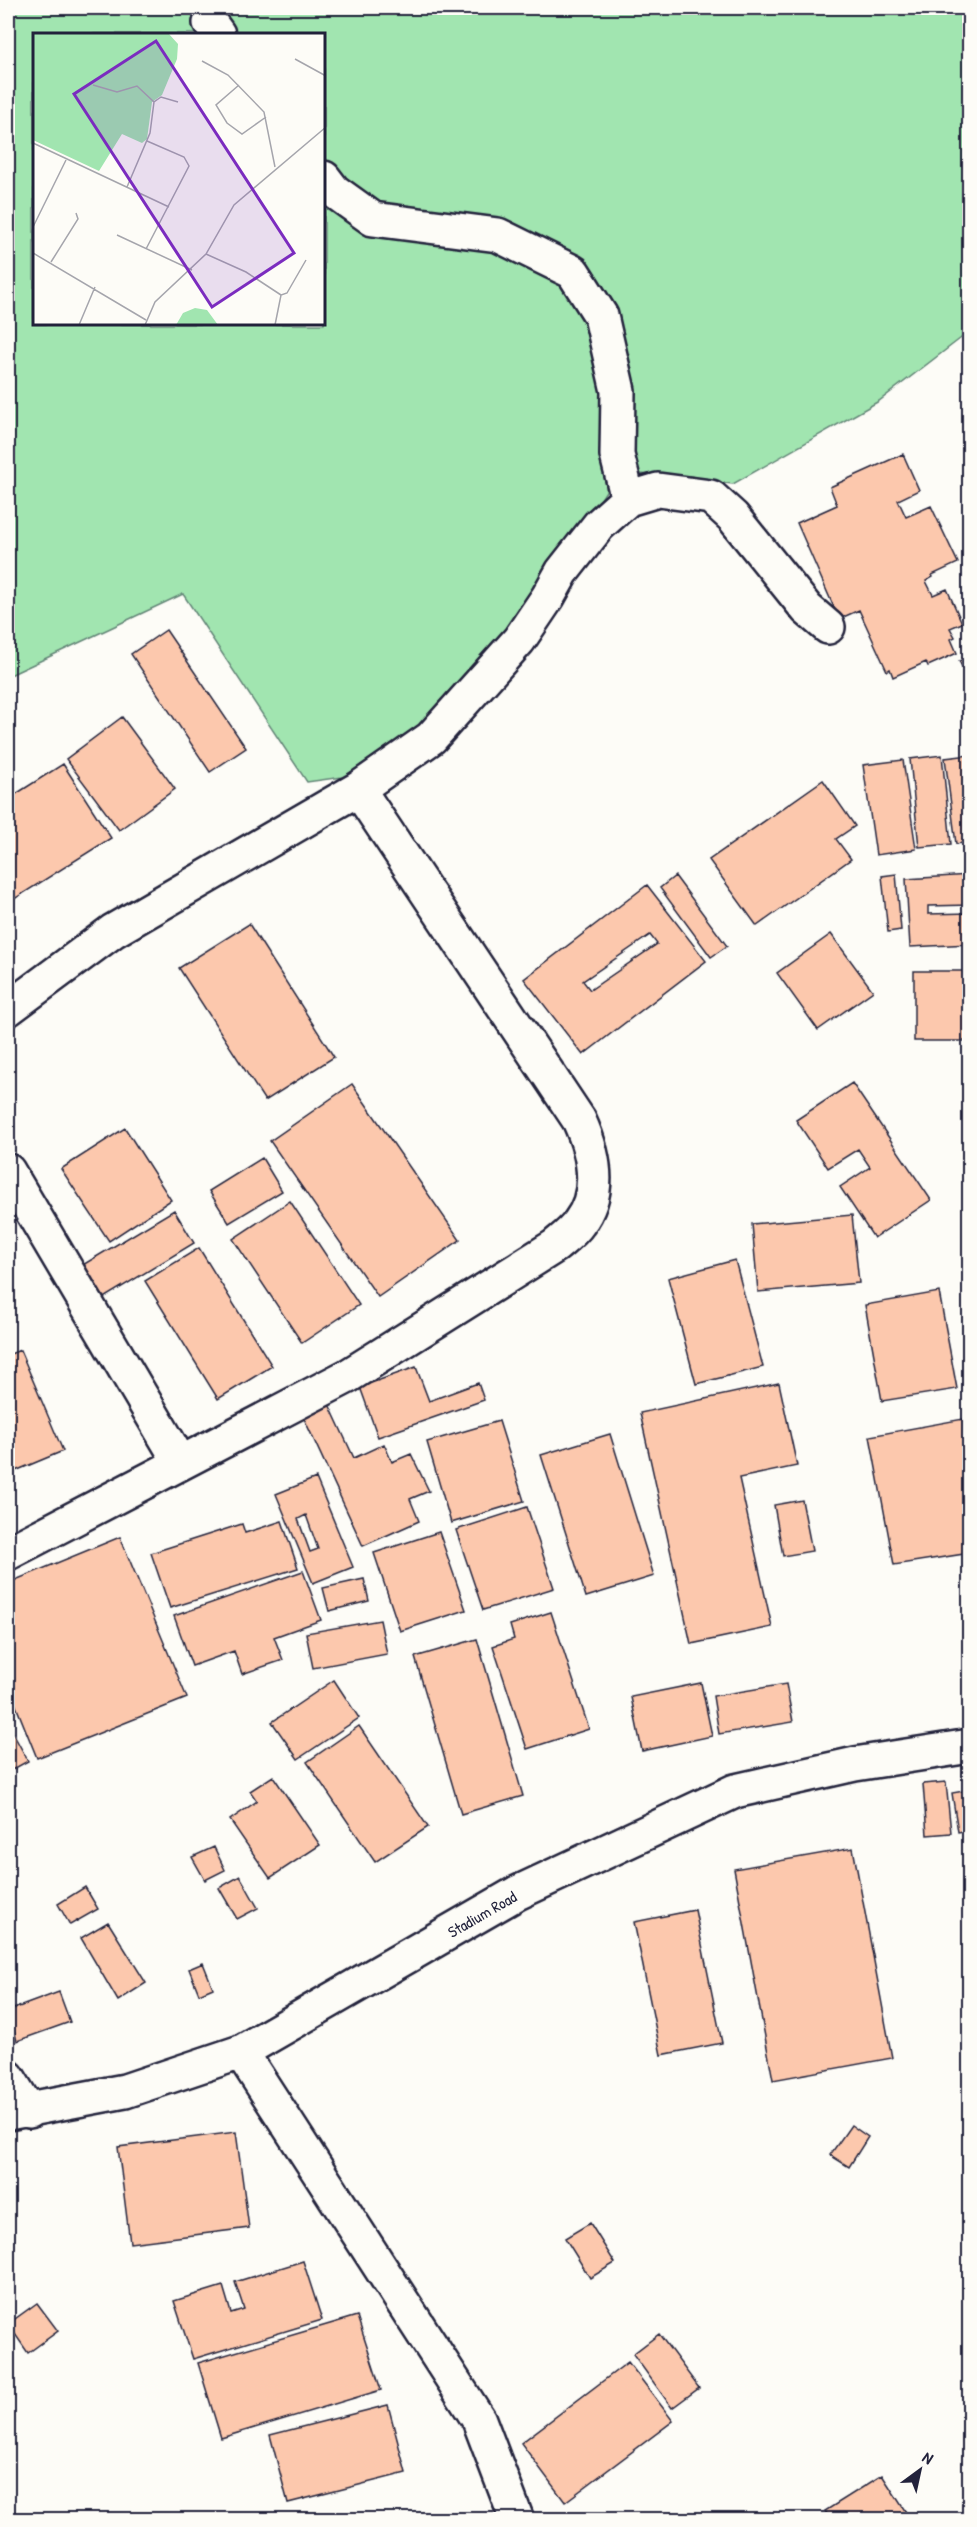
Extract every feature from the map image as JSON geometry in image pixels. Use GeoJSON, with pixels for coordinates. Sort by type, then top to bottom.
{"type":"FeatureCollection","features":[{"type":"Feature","properties":{"kind":"street"},"geometry":{"type":"LineString","coordinates":[[326,180],[334,190],[373,219],[498,235],[573,272],[601,316],[604,327],[618,391],[618,455],[628,499]]}},
{"type":"Feature","properties":{"kind":"street"},"geometry":{"type":"LineString","coordinates":[[8,1010],[123,925],[358,789],[431,738],[519,640],[562,572],[599,525],[628,499],[658,490],[711,497],[733,517],[807,609],[828,627]]}},
{"type":"Feature","properties":{"kind":"street"},"geometry":{"type":"LineString","coordinates":[[8,1553],[348,1376],[555,1246],[579,1224],[593,1197],[592,1149],[579,1120],[358,789]]}},
{"type":"Feature","properties":{"kind":"street"},"geometry":{"type":"LineString","coordinates":[[8,1171],[180,1462]]}},
{"type":"Feature","properties":{"kind":"street","name":"Stadium Road"},"geometry":{"type":"LineString","coordinates":[[18,2112],[124,2091],[241,2052],[518,1893],[735,1791],[855,1764],[969,1746]]}},
{"type":"Feature","properties":{"kind":"street"},"geometry":{"type":"LineString","coordinates":[[241,2052],[478,2420],[516,2520]]}},
{"type":"Feature","properties":{"kind":"street"},"geometry":{"type":"LineString","coordinates":[[8,2077],[18,2112]]}},
{"type":"Feature","properties":{"kind":"green space"},"geometry":{"type":"Polygon","coordinates":[[[8,8],[969,8],[969,332],[879,401],[733,484],[641,474],[608,407],[606,491],[581,530],[459,693],[364,774],[307,782],[183,594],[8,676],[8,8]]]}},
{"type":"Feature","properties":{"kind":"building"},"geometry":{"type":"Polygon","coordinates":[[[903,454],[919,490],[898,500],[906,517],[931,506],[958,563],[932,575],[933,577],[926,581],[933,595],[947,589],[962,623],[950,628],[955,637],[951,639],[957,653],[928,666],[926,662],[893,677],[890,669],[887,671],[859,610],[839,619],[797,523],[837,505],[830,487],[903,454]]]}},
{"type":"Feature","properties":{"kind":"building"},"geometry":{"type":"Polygon","coordinates":[[[166,630],[246,748],[210,772],[131,654],[166,630]]]}},
{"type":"Feature","properties":{"kind":"building"},"geometry":{"type":"Polygon","coordinates":[[[970,656],[970,681],[959,661],[970,656]]]}},
{"type":"Feature","properties":{"kind":"building"},"geometry":{"type":"Polygon","coordinates":[[[122,717],[175,789],[119,830],[66,759],[122,717]]]}},
{"type":"Feature","properties":{"kind":"building"},"geometry":{"type":"Polygon","coordinates":[[[942,755],[951,844],[919,847],[910,759],[942,755]]]}},
{"type":"Feature","properties":{"kind":"building"},"geometry":{"type":"Polygon","coordinates":[[[970,755],[970,842],[956,844],[945,758],[970,755]]]}},
{"type":"Feature","properties":{"kind":"building"},"geometry":{"type":"Polygon","coordinates":[[[903,760],[916,849],[876,855],[863,765],[903,760]]]}},
{"type":"Feature","properties":{"kind":"building"},"geometry":{"type":"Polygon","coordinates":[[[63,764],[111,838],[8,903],[8,799],[63,764]]]}},
{"type":"Feature","properties":{"kind":"building"},"geometry":{"type":"Polygon","coordinates":[[[823,780],[855,826],[836,839],[851,859],[757,926],[709,860],[823,780]]]}},
{"type":"Feature","properties":{"kind":"building"},"geometry":{"type":"Polygon","coordinates":[[[896,874],[901,930],[888,932],[882,876],[896,874]]]}},
{"type":"Feature","properties":{"kind":"building"},"geometry":{"type":"Polygon","coordinates":[[[970,875],[970,905],[928,906],[928,914],[970,913],[970,944],[910,947],[906,879],[970,875]]]}},
{"type":"Feature","properties":{"kind":"building"},"geometry":{"type":"Polygon","coordinates":[[[675,876],[727,946],[711,957],[660,888],[675,876]]]}},
{"type":"Feature","properties":{"kind":"building"},"geometry":{"type":"Polygon","coordinates":[[[647,885],[706,961],[583,1055],[524,979],[647,885]],[[650,935],[583,981],[590,990],[657,944],[650,935]]]}},
{"type":"Feature","properties":{"kind":"building"},"geometry":{"type":"Polygon","coordinates":[[[249,924],[334,1057],[265,1101],[179,968],[249,924]]]}},
{"type":"Feature","properties":{"kind":"building"},"geometry":{"type":"Polygon","coordinates":[[[831,934],[873,991],[818,1030],[777,973],[831,934]]]}},
{"type":"Feature","properties":{"kind":"building"},"geometry":{"type":"Polygon","coordinates":[[[914,971],[970,971],[970,1041],[914,1041],[914,971]]]}},
{"type":"Feature","properties":{"kind":"building"},"geometry":{"type":"Polygon","coordinates":[[[852,1083],[931,1200],[874,1238],[840,1187],[870,1167],[858,1149],[828,1168],[796,1120],[852,1083]]]}},
{"type":"Feature","properties":{"kind":"building"},"geometry":{"type":"Polygon","coordinates":[[[352,1084],[460,1240],[378,1297],[270,1141],[352,1084]]]}},
{"type":"Feature","properties":{"kind":"building"},"geometry":{"type":"Polygon","coordinates":[[[125,1128],[171,1200],[109,1241],[61,1169],[125,1128]]]}},
{"type":"Feature","properties":{"kind":"building"},"geometry":{"type":"Polygon","coordinates":[[[262,1158],[282,1191],[229,1223],[209,1191],[262,1158]]]}},
{"type":"Feature","properties":{"kind":"building"},"geometry":{"type":"Polygon","coordinates":[[[290,1201],[359,1305],[302,1343],[233,1239],[290,1201]]]}},
{"type":"Feature","properties":{"kind":"building"},"geometry":{"type":"Polygon","coordinates":[[[174,1210],[194,1243],[97,1302],[76,1269],[174,1210]]]}},
{"type":"Feature","properties":{"kind":"building"},"geometry":{"type":"Polygon","coordinates":[[[852,1215],[859,1283],[758,1292],[752,1224],[852,1215]]]}},
{"type":"Feature","properties":{"kind":"building"},"geometry":{"type":"Polygon","coordinates":[[[199,1248],[272,1366],[218,1399],[145,1281],[199,1248]]]}},
{"type":"Feature","properties":{"kind":"building"},"geometry":{"type":"Polygon","coordinates":[[[735,1260],[763,1367],[696,1384],[668,1278],[735,1260]]]}},
{"type":"Feature","properties":{"kind":"building"},"geometry":{"type":"Polygon","coordinates":[[[939,1292],[957,1389],[882,1401],[865,1305],[939,1292]]]}},
{"type":"Feature","properties":{"kind":"building"},"geometry":{"type":"Polygon","coordinates":[[[20,1350],[63,1451],[8,1474],[8,1355],[20,1350]]]}},
{"type":"Feature","properties":{"kind":"building"},"geometry":{"type":"Polygon","coordinates":[[[416,1367],[429,1401],[478,1383],[484,1400],[378,1437],[360,1387],[416,1367]]]}},
{"type":"Feature","properties":{"kind":"building"},"geometry":{"type":"Polygon","coordinates":[[[779,1383],[797,1466],[739,1478],[772,1627],[691,1644],[640,1413],[779,1383]]]}},
{"type":"Feature","properties":{"kind":"building"},"geometry":{"type":"Polygon","coordinates":[[[328,1402],[354,1458],[384,1444],[392,1462],[411,1454],[429,1491],[410,1499],[419,1521],[363,1546],[302,1414],[328,1402]]]}},
{"type":"Feature","properties":{"kind":"building"},"geometry":{"type":"Polygon","coordinates":[[[963,1419],[970,1458],[970,1553],[894,1565],[870,1436],[963,1419]]]}},
{"type":"Feature","properties":{"kind":"building"},"geometry":{"type":"Polygon","coordinates":[[[499,1421],[524,1501],[451,1523],[427,1442],[499,1421]]]}},
{"type":"Feature","properties":{"kind":"building"},"geometry":{"type":"Polygon","coordinates":[[[610,1434],[654,1576],[586,1597],[541,1455],[610,1434]]]}},
{"type":"Feature","properties":{"kind":"building"},"geometry":{"type":"Polygon","coordinates":[[[316,1478],[353,1567],[313,1583],[276,1494],[316,1478]],[[306,1515],[298,1519],[310,1552],[318,1549],[306,1515]]]}},
{"type":"Feature","properties":{"kind":"building"},"geometry":{"type":"Polygon","coordinates":[[[802,1500],[812,1551],[783,1556],[774,1505],[802,1500]]]}},
{"type":"Feature","properties":{"kind":"building"},"geometry":{"type":"Polygon","coordinates":[[[527,1507],[554,1588],[483,1610],[456,1530],[527,1507]]]}},
{"type":"Feature","properties":{"kind":"building"},"geometry":{"type":"Polygon","coordinates":[[[282,1521],[298,1568],[170,1608],[151,1553],[242,1524],[245,1533],[282,1521]]]}},
{"type":"Feature","properties":{"kind":"building"},"geometry":{"type":"Polygon","coordinates":[[[439,1532],[466,1610],[400,1631],[374,1553],[439,1532]]]}},
{"type":"Feature","properties":{"kind":"building"},"geometry":{"type":"Polygon","coordinates":[[[120,1537],[187,1698],[37,1758],[8,1686],[8,1583],[120,1537]]]}},
{"type":"Feature","properties":{"kind":"building"},"geometry":{"type":"Polygon","coordinates":[[[303,1571],[321,1620],[274,1637],[283,1660],[242,1674],[234,1651],[192,1666],[174,1616],[303,1571]]]}},
{"type":"Feature","properties":{"kind":"building"},"geometry":{"type":"Polygon","coordinates":[[[364,1579],[369,1601],[329,1611],[323,1588],[364,1579]]]}},
{"type":"Feature","properties":{"kind":"building"},"geometry":{"type":"Polygon","coordinates":[[[551,1612],[589,1729],[527,1749],[493,1646],[514,1639],[510,1625],[551,1612]]]}},
{"type":"Feature","properties":{"kind":"building"},"geometry":{"type":"Polygon","coordinates":[[[380,1620],[387,1654],[313,1668],[306,1633],[380,1620]]]}},
{"type":"Feature","properties":{"kind":"building"},"geometry":{"type":"Polygon","coordinates":[[[477,1639],[523,1796],[461,1814],[415,1657],[477,1639]]]}},
{"type":"Feature","properties":{"kind":"building"},"geometry":{"type":"Polygon","coordinates":[[[334,1680],[359,1718],[298,1759],[272,1722],[334,1680]]]}},
{"type":"Feature","properties":{"kind":"building"},"geometry":{"type":"Polygon","coordinates":[[[701,1683],[712,1736],[642,1751],[631,1697],[701,1683]]]}},
{"type":"Feature","properties":{"kind":"building"},"geometry":{"type":"Polygon","coordinates":[[[786,1684],[793,1722],[719,1734],[713,1696],[786,1684]]]}},
{"type":"Feature","properties":{"kind":"building"},"geometry":{"type":"Polygon","coordinates":[[[8,1724],[28,1761],[8,1772],[8,1724]]]}},
{"type":"Feature","properties":{"kind":"building"},"geometry":{"type":"Polygon","coordinates":[[[359,1726],[428,1827],[375,1862],[307,1762],[359,1726]]]}},
{"type":"Feature","properties":{"kind":"building"},"geometry":{"type":"Polygon","coordinates":[[[273,1776],[320,1845],[270,1878],[230,1820],[257,1801],[250,1791],[273,1776]]]}},
{"type":"Feature","properties":{"kind":"building"},"geometry":{"type":"Polygon","coordinates":[[[946,1782],[951,1833],[927,1835],[923,1784],[946,1782]]]}},
{"type":"Feature","properties":{"kind":"building"},"geometry":{"type":"Polygon","coordinates":[[[970,1790],[970,1830],[958,1832],[952,1793],[970,1790]]]}},
{"type":"Feature","properties":{"kind":"building"},"geometry":{"type":"Polygon","coordinates":[[[214,1847],[225,1870],[205,1880],[192,1857],[214,1847]]]}},
{"type":"Feature","properties":{"kind":"building"},"geometry":{"type":"Polygon","coordinates":[[[853,1848],[892,2058],[773,2080],[734,1869],[853,1848]]]}},
{"type":"Feature","properties":{"kind":"building"},"geometry":{"type":"Polygon","coordinates":[[[240,1876],[258,1908],[237,1919],[219,1888],[240,1876]]]}},
{"type":"Feature","properties":{"kind":"building"},"geometry":{"type":"Polygon","coordinates":[[[85,1887],[98,1909],[70,1925],[58,1904],[85,1887]]]}},
{"type":"Feature","properties":{"kind":"building"},"geometry":{"type":"Polygon","coordinates":[[[695,1910],[722,2043],[661,2055],[634,1922],[695,1910]]]}},
{"type":"Feature","properties":{"kind":"building"},"geometry":{"type":"Polygon","coordinates":[[[108,1922],[146,1983],[118,2001],[81,1938],[108,1922]]]}},
{"type":"Feature","properties":{"kind":"building"},"geometry":{"type":"Polygon","coordinates":[[[203,1963],[213,1988],[199,1994],[189,1969],[203,1963]]]}},
{"type":"Feature","properties":{"kind":"building"},"geometry":{"type":"Polygon","coordinates":[[[59,1992],[70,2022],[17,2041],[8,2011],[59,1992]]]}},
{"type":"Feature","properties":{"kind":"building"},"geometry":{"type":"Polygon","coordinates":[[[851,2125],[868,2137],[849,2167],[830,2155],[851,2125]]]}},
{"type":"Feature","properties":{"kind":"building"},"geometry":{"type":"Polygon","coordinates":[[[236,2132],[249,2228],[130,2243],[118,2147],[236,2132]]]}},
{"type":"Feature","properties":{"kind":"building"},"geometry":{"type":"Polygon","coordinates":[[[590,2223],[615,2263],[590,2278],[565,2238],[590,2223]]]}},
{"type":"Feature","properties":{"kind":"building"},"geometry":{"type":"Polygon","coordinates":[[[303,2261],[322,2320],[193,2359],[174,2301],[223,2286],[231,2313],[244,2309],[235,2282],[303,2261]]]}},
{"type":"Feature","properties":{"kind":"building"},"geometry":{"type":"Polygon","coordinates":[[[37,2303],[58,2331],[28,2353],[8,2324],[37,2303]]]}},
{"type":"Feature","properties":{"kind":"building"},"geometry":{"type":"Polygon","coordinates":[[[357,2316],[381,2390],[221,2438],[198,2363],[357,2316]]]}},
{"type":"Feature","properties":{"kind":"building"},"geometry":{"type":"Polygon","coordinates":[[[659,2334],[699,2388],[672,2408],[633,2354],[659,2334]]]}},
{"type":"Feature","properties":{"kind":"building"},"geometry":{"type":"Polygon","coordinates":[[[628,2362],[673,2421],[565,2502],[521,2443],[628,2362]]]}},
{"type":"Feature","properties":{"kind":"building"},"geometry":{"type":"Polygon","coordinates":[[[388,2405],[406,2473],[288,2503],[270,2435],[388,2405]]]}},
{"type":"Feature","properties":{"kind":"building"},"geometry":{"type":"Polygon","coordinates":[[[882,2475],[911,2520],[831,2520],[825,2511],[882,2475]]]}}]}
